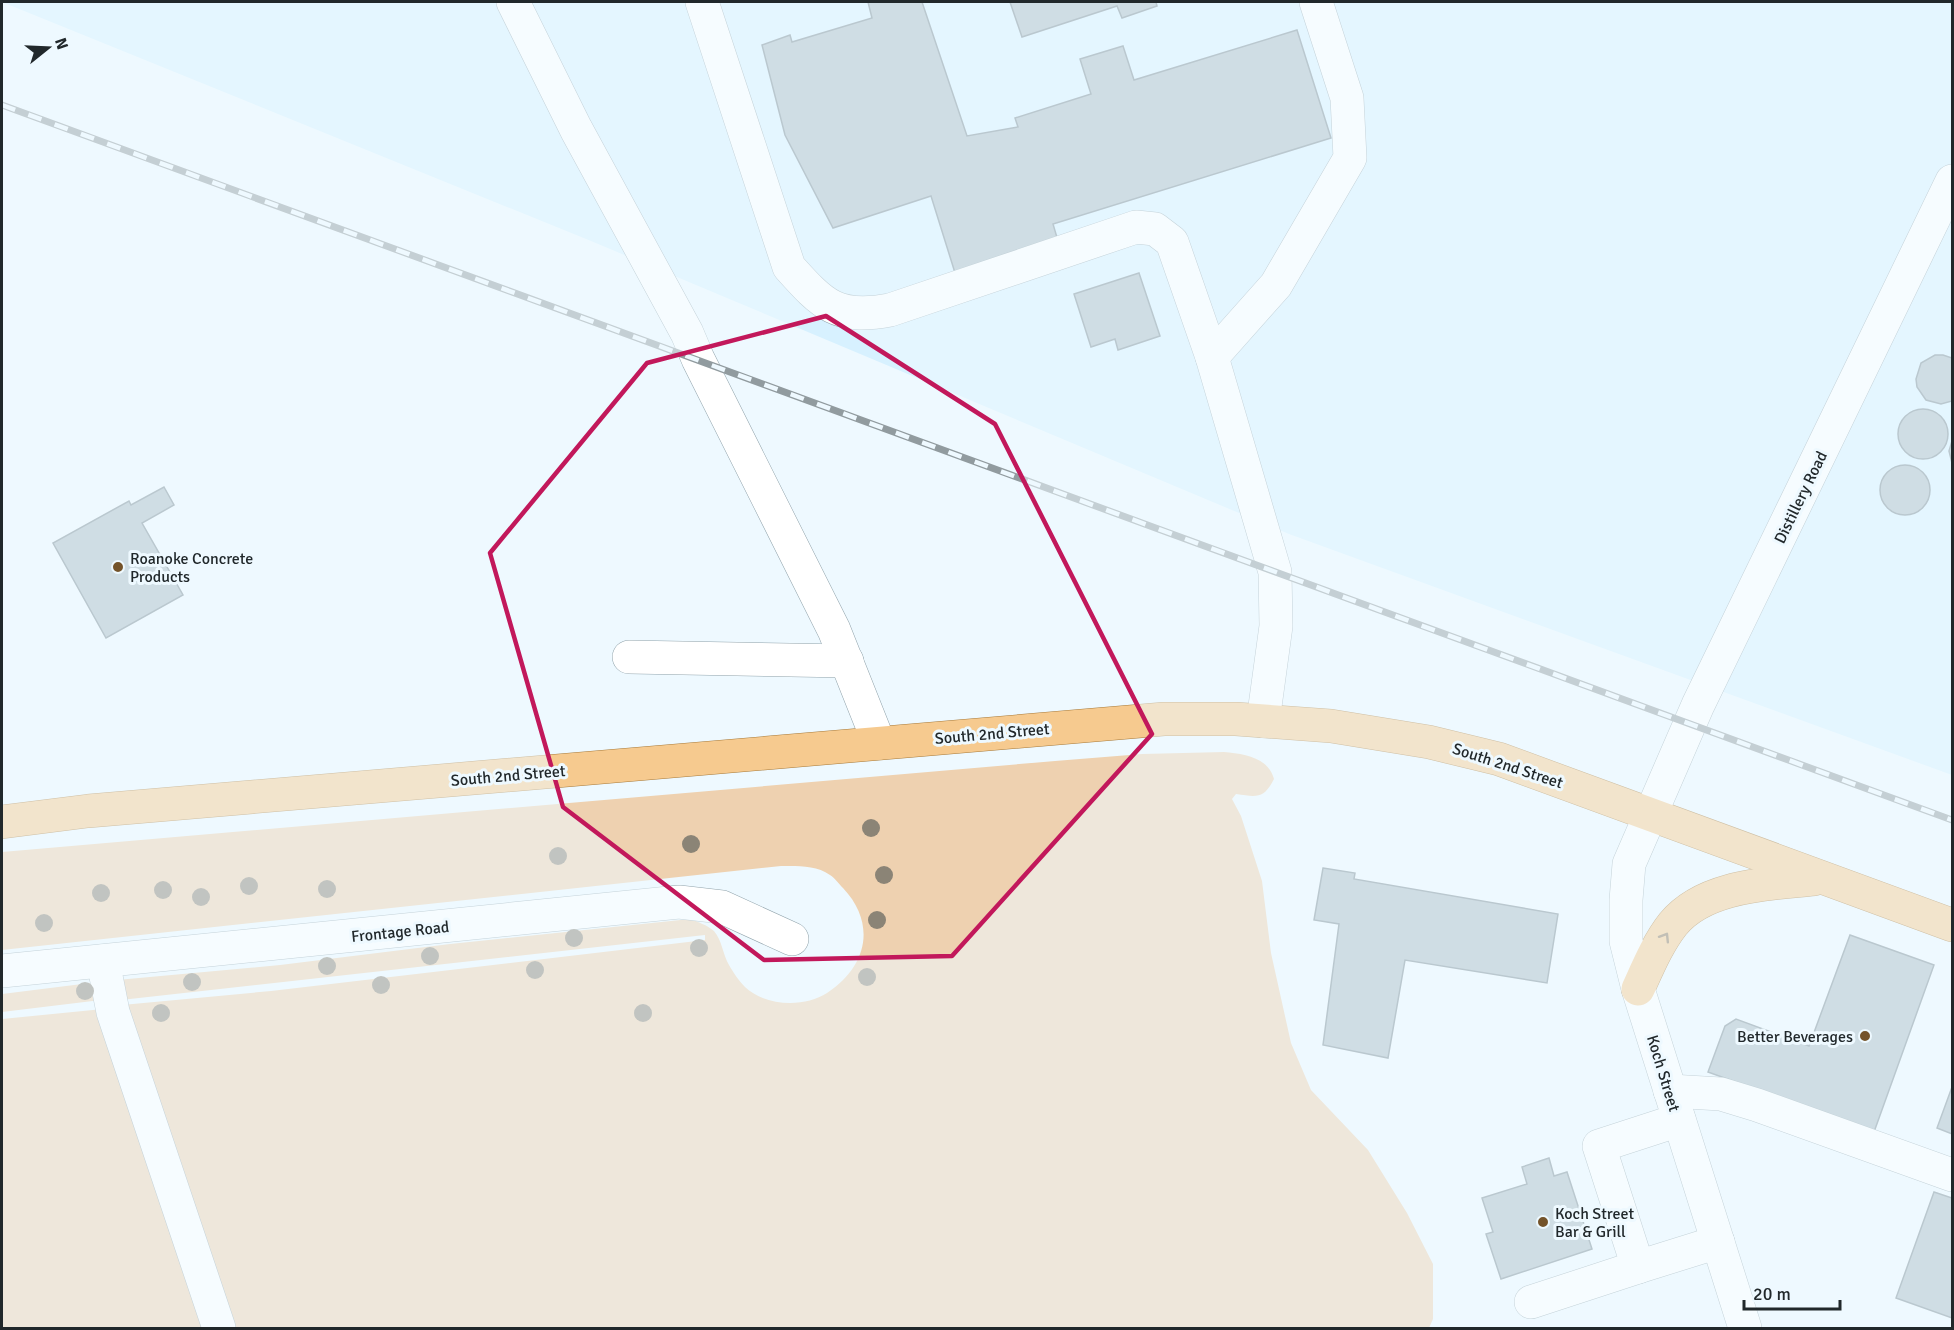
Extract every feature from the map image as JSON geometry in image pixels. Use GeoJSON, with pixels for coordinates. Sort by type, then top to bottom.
{"type":"FeatureCollection","features":[{"type":"Feature","properties":{"kind":"main road","name":"South 2nd Street"},"geometry":{"type":"LineString","coordinates":[[2,822],[88,811],[1164,719],[1263,721],[1330,726],[1458,748],[1499,759],[1953,925]]}},
{"type":"Feature","properties":{"kind":"main road"},"geometry":{"type":"LineString","coordinates":[[1638,989],[1656,950],[1674,923],[1692,907],[1723,892],[1757,885],[1824,878]]}},
{"type":"Feature","properties":{"kind":"street"},"geometry":{"type":"LineString","coordinates":[[513,2],[576,129],[687,333],[834,630],[879,743]]}},
{"type":"Feature","properties":{"kind":"street"},"geometry":{"type":"LineString","coordinates":[[702,2],[789,267],[816,297],[842,311],[866,314],[890,310],[1136,227],[1155,229],[1172,242],[1212,357],[1275,572],[1276,626],[1263,721]]}},
{"type":"Feature","properties":{"kind":"street"},"geometry":{"type":"LineString","coordinates":[[1212,357],[1276,285],[1350,158],[1347,99],[1316,2]]}},
{"type":"Feature","properties":{"kind":"street","name":"Distillery Road"},"geometry":{"type":"LineString","coordinates":[[1652,815],[1698,705],[1953,181]]}},
{"type":"Feature","properties":{"kind":"street"},"geometry":{"type":"LineString","coordinates":[[629,657],[847,662]]}},
{"type":"Feature","properties":{"kind":"street","name":"Koch Street"},"geometry":{"type":"LineString","coordinates":[[1652,815],[1629,864],[1626,941],[1638,989],[1745,1329]]}},
{"type":"Feature","properties":{"kind":"street","name":"Frontage Road"},"geometry":{"type":"LineString","coordinates":[[2,971],[679,902],[722,907],[792,939]]}},
{"type":"Feature","properties":{"kind":"street"},"geometry":{"type":"LineString","coordinates":[[103,961],[114,1012],[219,1329]]}},
{"type":"Feature","properties":{"kind":"street"},"geometry":{"type":"LineString","coordinates":[[1638,1267],[1599,1146],[1675,1106],[1721,1094],[1953,1175]]}},
{"type":"Feature","properties":{"kind":"street"},"geometry":{"type":"LineString","coordinates":[[1531,1302],[1718,1242]]}},
{"type":"Feature","properties":{"kind":"highlighted area"},"geometry":{"type":"Polygon","coordinates":[[[826,316],[995,424],[1152,734],[952,956],[764,960],[563,807],[490,553],[647,363],[826,316]]]}},
{"type":"Feature","properties":{"kind":"shaded area"},"geometry":{"type":"Polygon","coordinates":[[[2,2],[1952,2],[1952,775],[1289,534],[591,241],[2,2]]]}},
{"type":"Feature","properties":{"kind":"shaded area"},"geometry":{"type":"Polygon","coordinates":[[[1224,752],[1261,761],[1274,779],[1267,790],[1259,795],[1236,794],[1232,799],[1241,816],[1262,881],[1271,953],[1291,1043],[1311,1090],[1368,1150],[1407,1213],[1433,1264],[1433,1319],[1429,1328],[230,1328],[122,1005],[271,991],[705,940],[705,935],[121,1000],[117,980],[280,965],[450,944],[690,919],[714,931],[729,965],[745,987],[763,998],[796,1003],[818,998],[827,993],[841,982],[859,958],[863,944],[863,930],[854,902],[832,876],[819,869],[781,866],[2,950],[2,852],[1055,761],[1142,754],[1224,752]]]}},
{"type":"Feature","properties":{"kind":"shaded area"},"geometry":{"type":"Polygon","coordinates":[[[98,982],[101,1000],[2,1012],[2,994],[98,982]]]}},
{"type":"Feature","properties":{"kind":"shaded area"},"geometry":{"type":"Polygon","coordinates":[[[103,1009],[209,1328],[2,1328],[2,1019],[103,1009]]]}},
{"type":"Feature","properties":{"kind":"building"},"geometry":{"type":"Polygon","coordinates":[[[868,2],[922,2],[967,136],[1018,127],[1015,118],[1091,94],[1080,59],[1123,46],[1134,80],[1297,30],[1331,138],[1053,224],[1058,241],[956,276],[931,196],[833,228],[785,135],[762,45],[790,35],[792,42],[872,18],[868,2]]]}},
{"type":"Feature","properties":{"kind":"building"},"geometry":{"type":"Polygon","coordinates":[[[1010,2],[1156,2],[1157,6],[1122,18],[1117,6],[1022,37],[1010,2]]]}},
{"type":"Feature","properties":{"kind":"building"},"geometry":{"type":"Polygon","coordinates":[[[1139,273],[1160,336],[1118,350],[1115,339],[1091,347],[1074,294],[1139,273]]]}},
{"type":"Feature","properties":{"kind":"building"},"geometry":{"type":"Polygon","coordinates":[[[1935,355],[1952,358],[1952,401],[1941,404],[1926,400],[1917,387],[1916,379],[1921,363],[1935,355]]]}},
{"type":"Feature","properties":{"kind":"building"},"geometry":{"type":"Polygon","coordinates":[[[1923,409],[1932,411],[1943,420],[1948,434],[1946,443],[1937,454],[1923,459],[1914,457],[1903,448],[1898,434],[1900,425],[1909,414],[1923,409]]]}},
{"type":"Feature","properties":{"kind":"building"},"geometry":{"type":"Polygon","coordinates":[[[1952,441],[1952,463],[1949,451],[1952,441]]]}},
{"type":"Feature","properties":{"kind":"building"},"geometry":{"type":"Polygon","coordinates":[[[1905,465],[1914,467],[1925,476],[1930,490],[1928,499],[1919,510],[1905,515],[1896,513],[1885,504],[1880,490],[1882,481],[1891,470],[1905,465]]]}},
{"type":"Feature","properties":{"kind":"building"},"geometry":{"type":"Polygon","coordinates":[[[164,487],[174,505],[142,523],[183,595],[106,638],[53,543],[129,501],[131,505],[164,487]]]}},
{"type":"Feature","properties":{"kind":"building"},"geometry":{"type":"Polygon","coordinates":[[[1323,868],[1355,873],[1354,879],[1558,914],[1547,983],[1405,960],[1388,1058],[1323,1045],[1339,924],[1314,920],[1323,868]]]}},
{"type":"Feature","properties":{"kind":"building"},"geometry":{"type":"Polygon","coordinates":[[[1850,935],[1934,965],[1874,1132],[1708,1072],[1725,1026],[1736,1019],[1809,1046],[1850,935]]]}},
{"type":"Feature","properties":{"kind":"building"},"geometry":{"type":"Polygon","coordinates":[[[1952,1087],[1952,1134],[1937,1128],[1952,1087]]]}},
{"type":"Feature","properties":{"kind":"building"},"geometry":{"type":"Polygon","coordinates":[[[1549,1158],[1554,1176],[1567,1172],[1592,1249],[1501,1279],[1486,1234],[1493,1232],[1482,1198],[1527,1184],[1522,1167],[1549,1158]]]}},
{"type":"Feature","properties":{"kind":"building"},"geometry":{"type":"Polygon","coordinates":[[[1934,1192],[1952,1198],[1952,1318],[1896,1298],[1934,1192]]]}},
{"type":"Feature","properties":{"kind":"railway"},"geometry":{"type":"LineString","coordinates":[[2,105],[1952,820]]}},
{"type":"Feature","properties":{"kind":"place","name":"Roanoke Concrete Products"},"geometry":{"type":"Point","coordinates":[118,567]}},
{"type":"Feature","properties":{"kind":"place","name":"Better Beverages"},"geometry":{"type":"Point","coordinates":[1865,1036]}},
{"type":"Feature","properties":{"kind":"place","name":"Koch Street Bar & Grill"},"geometry":{"type":"Point","coordinates":[1543,1222]}}]}
